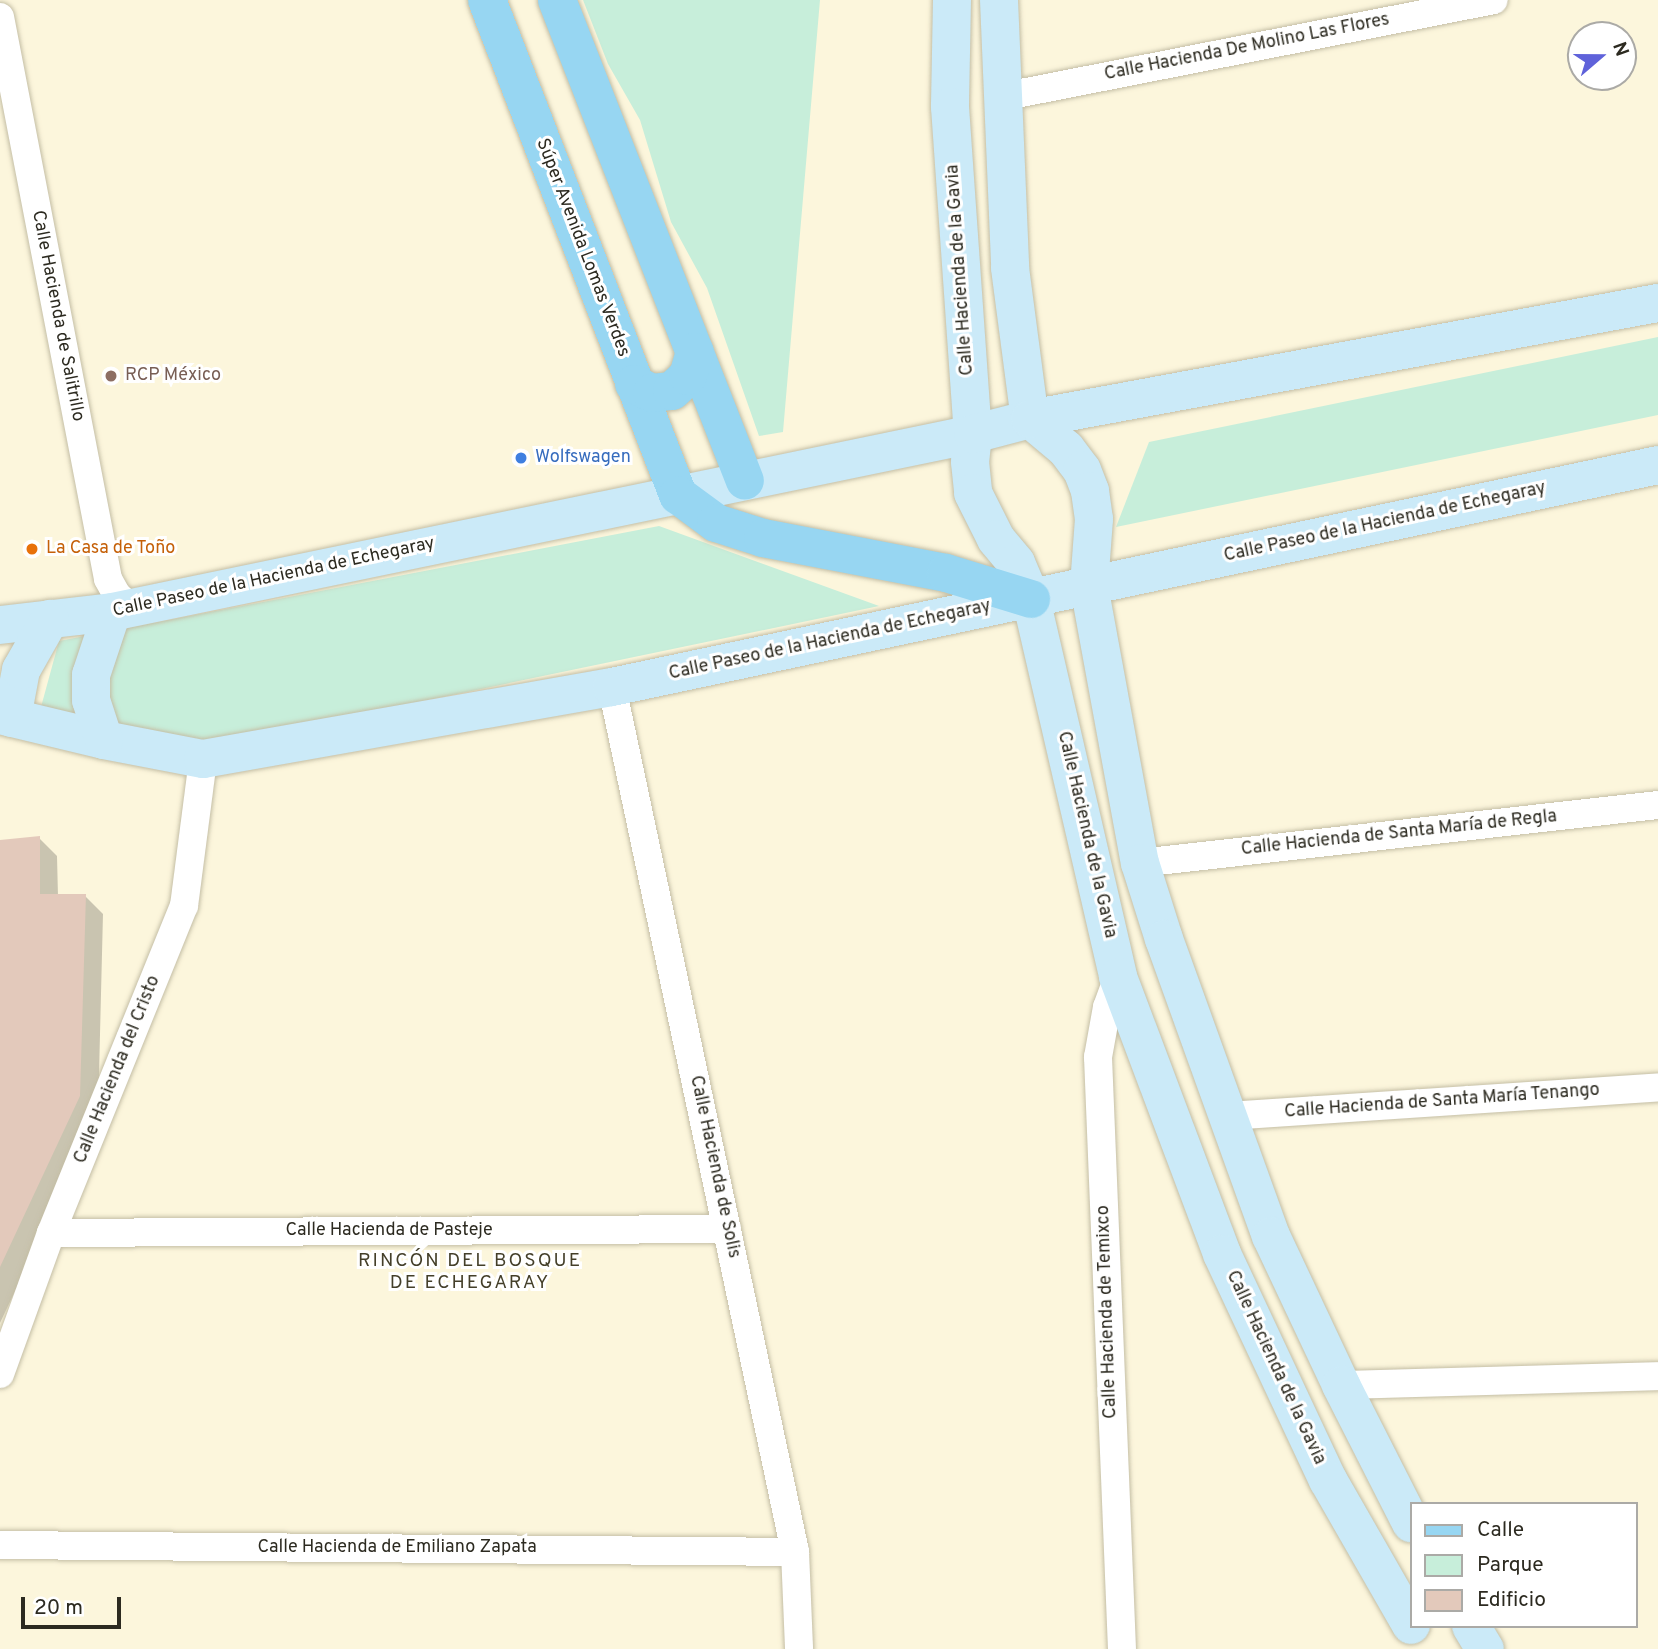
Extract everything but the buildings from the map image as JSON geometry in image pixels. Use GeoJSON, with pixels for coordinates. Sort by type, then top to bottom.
{"type":"FeatureCollection","features":[{"type":"Feature","properties":{"kind":"main road","name":"Súper Avenida Lomas Verdes"},"geometry":{"type":"LineString","coordinates":[[487,0],[678,495]]}},
{"type":"Feature","properties":{"kind":"main road"},"geometry":{"type":"LineString","coordinates":[[557,0],[745,481]]}},
{"type":"Feature","properties":{"kind":"main road","name":"Calle Hacienda de la Gavia"},"geometry":{"type":"LineString","coordinates":[[952,0],[950,107],[973,434],[970,462],[973,493],[996,539],[1016,563],[1031,599],[1118,977],[1222,1254],[1328,1480],[1410,1624]]}},
{"type":"Feature","properties":{"kind":"main road"},"geometry":{"type":"LineString","coordinates":[[999,0],[1010,268],[1030,419],[1066,449],[1082,470],[1090,491],[1094,519],[1089,586],[1140,863],[1271,1236],[1340,1385],[1410,1521]]}},
{"type":"Feature","properties":{"kind":"main road","name":"Calle Paseo de la Hacienda de Echegaray"},"geometry":{"type":"LineString","coordinates":[[0,625],[121,610],[973,434],[1030,419],[1658,303]]}},
{"type":"Feature","properties":{"kind":"main road"},"geometry":{"type":"LineString","coordinates":[[634,384],[652,393],[672,391],[688,376],[695,352]]}},
{"type":"Feature","properties":{"kind":"main road","name":"Calle Paseo de la Hacienda de Echegaray"},"geometry":{"type":"LineString","coordinates":[[6,716],[104,740],[203,759],[612,687],[1658,465]]}},
{"type":"Feature","properties":{"kind":"main road"},"geometry":{"type":"LineString","coordinates":[[678,495],[716,523],[763,538],[946,573],[1031,599]]}},
{"type":"Feature","properties":{"kind":"main road"},"geometry":{"type":"LineString","coordinates":[[104,740],[91,700],[91,675],[121,610]]}},
{"type":"Feature","properties":{"kind":"main road"},"geometry":{"type":"LineString","coordinates":[[6,716],[21,670],[50,619]]}},
{"type":"Feature","properties":{"kind":"main road"},"geometry":{"type":"LineString","coordinates":[[1222,1254],[1271,1236]]}},
{"type":"Feature","properties":{"kind":"main road","name":"Calle Hacienda de la Gavia"},"geometry":{"type":"LineString","coordinates":[[1412,1628],[1425,1649]]}},
{"type":"Feature","properties":{"kind":"main road"},"geometry":{"type":"LineString","coordinates":[[1472,1628],[1485,1649]]}},
{"type":"Feature","properties":{"kind":"street","name":"Calle Hacienda De Molino Las Flores"},"geometry":{"type":"LineString","coordinates":[[1001,97],[1494,0]]}},
{"type":"Feature","properties":{"kind":"street","name":"Calle Hacienda de Salitrillo"},"geometry":{"type":"LineString","coordinates":[[0,17],[108,579],[117,595],[121,610]]}},
{"type":"Feature","properties":{"kind":"street","name":"Calle Hacienda de Solis"},"geometry":{"type":"LineString","coordinates":[[612,687],[795,1552],[799,1649]]}},
{"type":"Feature","properties":{"kind":"street","name":"Calle Hacienda del Cristo"},"geometry":{"type":"LineString","coordinates":[[0,1374],[51,1233],[184,906],[203,759]]}},
{"type":"Feature","properties":{"kind":"street","name":"Calle Hacienda de Santa María de Regla"},"geometry":{"type":"LineString","coordinates":[[1140,863],[1658,805]]}},
{"type":"Feature","properties":{"kind":"street","name":"Calle Hacienda de Temixco"},"geometry":{"type":"LineString","coordinates":[[1118,977],[1107,1007],[1098,1057],[1122,1649]]}},
{"type":"Feature","properties":{"kind":"street","name":"Calle Hacienda de Santa María Tenango"},"geometry":{"type":"LineString","coordinates":[[1227,1116],[1658,1087]]}},
{"type":"Feature","properties":{"kind":"street","name":"Calle Hacienda de Pasteje"},"geometry":{"type":"LineString","coordinates":[[51,1233],[727,1229]]}},
{"type":"Feature","properties":{"kind":"street"},"geometry":{"type":"LineString","coordinates":[[1340,1385],[1658,1376]]}},
{"type":"Feature","properties":{"kind":"street","name":"Calle Hacienda de Emiliano Zapata"},"geometry":{"type":"LineString","coordinates":[[0,1545],[795,1552]]}},
{"type":"Feature","properties":{"kind":"green space"},"geometry":{"type":"Polygon","coordinates":[[[583,0],[820,0],[783,432],[759,436],[707,288],[671,222],[640,120],[608,64],[583,0]]]}},
{"type":"Feature","properties":{"kind":"green space"},"geometry":{"type":"Polygon","coordinates":[[[1658,337],[1658,415],[1116,527],[1149,442],[1658,337]]]}},
{"type":"Feature","properties":{"kind":"green space"},"geometry":{"type":"Polygon","coordinates":[[[659,526],[879,606],[188,750],[38,718],[59,641],[659,526]]]}},
{"type":"Feature","properties":{"kind":"place","name":"RCP México"},"geometry":{"type":"Point","coordinates":[111,376]}},
{"type":"Feature","properties":{"kind":"place","name":"Wolfswagen"},"geometry":{"type":"Point","coordinates":[521,458]}},
{"type":"Feature","properties":{"kind":"place","name":"La Casa de Toño"},"geometry":{"type":"Point","coordinates":[32,549]}},
{"type":"Feature","properties":{"kind":"district","name":"RINCÓN DEL BOSQUE DE ECHEGARAY"},"geometry":{"type":"Point","coordinates":[470,1273]}}]}
